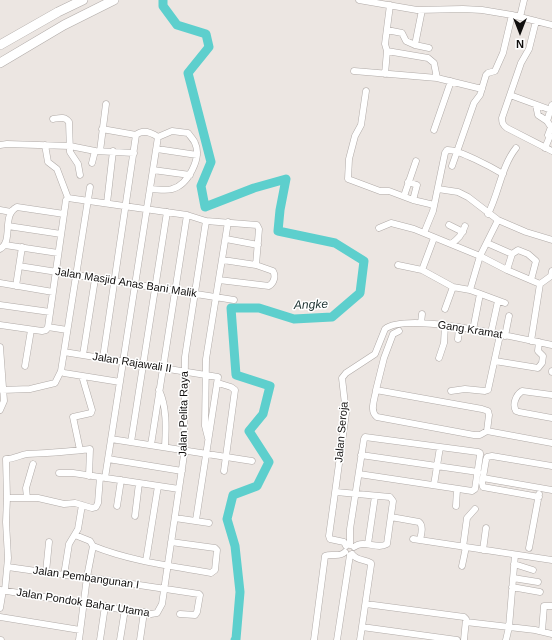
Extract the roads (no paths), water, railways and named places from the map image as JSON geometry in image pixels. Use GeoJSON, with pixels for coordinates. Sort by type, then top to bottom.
{"type":"FeatureCollection","features":[{"type":"Feature","properties":{"kind":"highway"},"geometry":{"type":"LineString","coordinates":[[0,45],[58,12],[83,0]]}},
{"type":"Feature","properties":{"kind":"highway"},"geometry":{"type":"LineString","coordinates":[[0,63],[64,25],[114,0]]}},
{"type":"Feature","properties":{"kind":"street"},"geometry":{"type":"LineString","coordinates":[[360,0],[393,4],[422,10],[472,9],[512,15],[552,26]]}},
{"type":"Feature","properties":{"kind":"street"},"geometry":{"type":"LineString","coordinates":[[520,17],[524,0]]}},
{"type":"Feature","properties":{"kind":"street"},"geometry":{"type":"LineString","coordinates":[[384,74],[386,30],[393,4]]}},
{"type":"Feature","properties":{"kind":"street"},"geometry":{"type":"LineString","coordinates":[[415,45],[422,10]]}},
{"type":"Feature","properties":{"kind":"street"},"geometry":{"type":"LineString","coordinates":[[452,166],[474,103],[480,95],[486,75],[495,71],[503,53],[512,15]]}},
{"type":"Feature","properties":{"kind":"street"},"geometry":{"type":"LineString","coordinates":[[536,21],[529,49],[521,63],[502,118],[503,125],[552,151]]}},
{"type":"Feature","properties":{"kind":"street"},"geometry":{"type":"LineString","coordinates":[[386,30],[402,33],[405,40],[415,45],[429,48]]}},
{"type":"Feature","properties":{"kind":"street"},"geometry":{"type":"LineString","coordinates":[[386,51],[428,58],[434,63],[437,78]]}},
{"type":"Feature","properties":{"kind":"street"},"geometry":{"type":"LineString","coordinates":[[354,71],[437,78],[482,89]]}},
{"type":"Feature","properties":{"kind":"street"},"geometry":{"type":"LineString","coordinates":[[434,130],[452,81]]}},
{"type":"Feature","properties":{"kind":"street"},"geometry":{"type":"LineString","coordinates":[[366,91],[361,125],[355,136],[349,159],[348,179],[380,191],[389,191],[413,200],[434,205]]}},
{"type":"Feature","properties":{"kind":"street"},"geometry":{"type":"LineString","coordinates":[[510,95],[536,105],[551,108],[547,121]]}},
{"type":"Feature","properties":{"kind":"street"},"geometry":{"type":"LineString","coordinates":[[92,163],[97,151],[106,104]]}},
{"type":"Feature","properties":{"kind":"street"},"geometry":{"type":"LineString","coordinates":[[536,105],[538,115],[547,121],[551,127],[548,132],[550,136],[545,148]]}},
{"type":"Feature","properties":{"kind":"street"},"geometry":{"type":"LineString","coordinates":[[53,119],[62,118],[67,119],[69,122],[71,155],[78,164],[80,175]]}},
{"type":"Feature","properties":{"kind":"street"},"geometry":{"type":"LineString","coordinates":[[102,129],[136,135],[139,132],[147,132],[158,137],[172,131],[188,133],[195,143],[197,155],[190,175],[172,189],[150,189]]}},
{"type":"Feature","properties":{"kind":"street"},"geometry":{"type":"LineString","coordinates":[[103,358],[136,135]]}},
{"type":"Feature","properties":{"kind":"street"},"geometry":{"type":"LineString","coordinates":[[8,498],[38,498],[92,508],[97,506],[102,478],[108,459],[158,137]]}},
{"type":"Feature","properties":{"kind":"street"},"geometry":{"type":"LineString","coordinates":[[0,145],[70,146],[97,151],[134,153]]}},
{"type":"Feature","properties":{"kind":"street"},"geometry":{"type":"LineString","coordinates":[[0,325],[44,331],[48,327],[66,200],[68,198],[57,169],[48,162],[45,145]]}},
{"type":"Feature","properties":{"kind":"street"},"geometry":{"type":"LineString","coordinates":[[488,214],[494,204],[503,174],[512,153],[516,148]]}},
{"type":"Feature","properties":{"kind":"street"},"geometry":{"type":"LineString","coordinates":[[157,149],[197,155]]}},
{"type":"Feature","properties":{"kind":"street"},"geometry":{"type":"LineString","coordinates":[[424,233],[434,205],[445,153],[447,150],[484,163],[503,174]]}},
{"type":"Feature","properties":{"kind":"street"},"geometry":{"type":"LineString","coordinates":[[107,203],[113,151]]}},
{"type":"Feature","properties":{"kind":"street"},"geometry":{"type":"LineString","coordinates":[[404,196],[416,161]]}},
{"type":"Feature","properties":{"kind":"street"},"geometry":{"type":"LineString","coordinates":[[153,170],[190,175]]}},
{"type":"Feature","properties":{"kind":"street"},"geometry":{"type":"LineString","coordinates":[[408,182],[417,185],[413,200]]}},
{"type":"Feature","properties":{"kind":"street"},"geometry":{"type":"LineString","coordinates":[[2,390],[30,389],[55,383],[61,371],[90,187]]}},
{"type":"Feature","properties":{"kind":"street"},"geometry":{"type":"LineString","coordinates":[[438,189],[464,194],[488,214],[498,220],[526,232],[552,240]]}},
{"type":"Feature","properties":{"kind":"street"},"geometry":{"type":"LineString","coordinates":[[68,198],[187,215],[206,220],[257,225],[259,227],[256,265]]}},
{"type":"Feature","properties":{"kind":"street"},"geometry":{"type":"LineString","coordinates":[[0,249],[5,245],[11,212],[17,207],[64,214]]}},
{"type":"Feature","properties":{"kind":"street"},"geometry":{"type":"LineString","coordinates":[[0,210],[11,212]]}},
{"type":"Feature","properties":{"kind":"street"},"geometry":{"type":"LineString","coordinates":[[131,442],[167,212]]}},
{"type":"Feature","properties":{"kind":"street"},"geometry":{"type":"LineString","coordinates":[[151,445],[187,215]]}},
{"type":"Feature","properties":{"kind":"street","name":"Jalan Pelita Raya"},"geometry":{"type":"LineString","coordinates":[[161,608],[185,450],[185,357],[206,220]]}},
{"type":"Feature","properties":{"kind":"street"},"geometry":{"type":"LineString","coordinates":[[470,290],[480,256],[498,220]]}},
{"type":"Feature","properties":{"kind":"street"},"geometry":{"type":"LineString","coordinates":[[209,440],[205,426],[206,359],[228,222]]}},
{"type":"Feature","properties":{"kind":"street"},"geometry":{"type":"LineString","coordinates":[[379,228],[387,224],[396,224],[424,233],[480,256],[507,270],[540,284]]}},
{"type":"Feature","properties":{"kind":"street"},"geometry":{"type":"LineString","coordinates":[[449,225],[464,229],[459,238],[451,244]]}},
{"type":"Feature","properties":{"kind":"street"},"geometry":{"type":"LineString","coordinates":[[8,226],[61,234]]}},
{"type":"Feature","properties":{"kind":"street"},"geometry":{"type":"LineString","coordinates":[[422,270],[434,238]]}},
{"type":"Feature","properties":{"kind":"street"},"geometry":{"type":"LineString","coordinates":[[226,239],[258,245]]}},
{"type":"Feature","properties":{"kind":"street"},"geometry":{"type":"LineString","coordinates":[[487,243],[512,254]]}},
{"type":"Feature","properties":{"kind":"street"},"geometry":{"type":"LineString","coordinates":[[5,245],[58,253]]}},
{"type":"Feature","properties":{"kind":"street"},"geometry":{"type":"LineString","coordinates":[[16,286],[22,247]]}},
{"type":"Feature","properties":{"kind":"street"},"geometry":{"type":"LineString","coordinates":[[507,270],[512,254],[518,250],[528,254],[536,260],[531,280]]}},
{"type":"Feature","properties":{"kind":"street"},"geometry":{"type":"LineString","coordinates":[[219,280],[266,286],[271,284],[275,276],[273,271],[256,265],[223,260]]}},
{"type":"Feature","properties":{"kind":"street"},"geometry":{"type":"LineString","coordinates":[[398,265],[422,270],[453,287],[470,290],[501,302],[491,333]]}},
{"type":"Feature","properties":{"kind":"street","name":"Jalan Masjid Anas Bani Malik"},"geometry":{"type":"LineString","coordinates":[[19,266],[234,300]]}},
{"type":"Feature","properties":{"kind":"street"},"geometry":{"type":"LineString","coordinates":[[531,341],[540,284],[552,275]]}},
{"type":"Feature","properties":{"kind":"street"},"geometry":{"type":"LineString","coordinates":[[83,355],[95,279]]}},
{"type":"Feature","properties":{"kind":"street"},"geometry":{"type":"LineString","coordinates":[[0,283],[53,292]]}},
{"type":"Feature","properties":{"kind":"street"},"geometry":{"type":"LineString","coordinates":[[445,309],[453,287]]}},
{"type":"Feature","properties":{"kind":"street"},"geometry":{"type":"LineString","coordinates":[[474,330],[480,294]]}},
{"type":"Feature","properties":{"kind":"street"},"geometry":{"type":"LineString","coordinates":[[0,305],[50,312]]}},
{"type":"Feature","properties":{"kind":"street"},"geometry":{"type":"LineString","coordinates":[[421,323],[422,314]]}},
{"type":"Feature","properties":{"kind":"street"},"geometry":{"type":"LineString","coordinates":[[451,392],[472,389],[488,390],[509,316]]}},
{"type":"Feature","properties":{"kind":"street","name":"Gang Kramat"},"geometry":{"type":"LineString","coordinates":[[388,327],[397,324],[421,323],[445,325],[552,345]]}},
{"type":"Feature","properties":{"kind":"street"},"geometry":{"type":"LineString","coordinates":[[439,358],[444,343],[445,325]]}},
{"type":"Feature","properties":{"kind":"street"},"geometry":{"type":"LineString","coordinates":[[48,327],[67,330]]}},
{"type":"Feature","properties":{"kind":"street","name":"Jalan Seroja"},"geometry":{"type":"LineString","coordinates":[[349,550],[344,542],[330,539],[346,409],[342,378],[346,372],[375,354],[379,347],[383,332],[388,327]]}},
{"type":"Feature","properties":{"kind":"street"},"geometry":{"type":"LineString","coordinates":[[458,339],[459,327]]}},
{"type":"Feature","properties":{"kind":"street"},"geometry":{"type":"LineString","coordinates":[[25,366],[31,330]]}},
{"type":"Feature","properties":{"kind":"street"},"geometry":{"type":"LineString","coordinates":[[399,331],[393,334],[384,358],[376,390],[373,410],[377,417],[480,435],[487,431],[552,443]]}},
{"type":"Feature","properties":{"kind":"street"},"geometry":{"type":"LineString","coordinates":[[495,361],[538,368],[542,363],[543,356],[538,351],[539,342]]}},
{"type":"Feature","properties":{"kind":"street"},"geometry":{"type":"LineString","coordinates":[[0,347],[2,390],[0,410]]}},
{"type":"Feature","properties":{"kind":"street","name":"Jalan Rajawali II"},"geometry":{"type":"LineString","coordinates":[[64,352],[205,374],[218,377],[218,384]]}},
{"type":"Feature","properties":{"kind":"street"},"geometry":{"type":"LineString","coordinates":[[61,371],[64,373],[120,382]]}},
{"type":"Feature","properties":{"kind":"street"},"geometry":{"type":"LineString","coordinates":[[80,450],[73,417],[91,413],[92,410],[82,376]]}},
{"type":"Feature","properties":{"kind":"street"},"geometry":{"type":"LineString","coordinates":[[196,520],[218,384],[231,386],[235,390],[224,471]]}},
{"type":"Feature","properties":{"kind":"street"},"geometry":{"type":"LineString","coordinates":[[159,390],[164,401],[165,408],[165,447]]}},
{"type":"Feature","properties":{"kind":"street"},"geometry":{"type":"LineString","coordinates":[[376,390],[482,408],[488,411],[489,415],[487,431]]}},
{"type":"Feature","properties":{"kind":"street"},"geometry":{"type":"LineString","coordinates":[[552,395],[522,391],[518,394],[514,405],[516,411],[552,418]]}},
{"type":"Feature","properties":{"kind":"street"},"geometry":{"type":"LineString","coordinates":[[157,408],[165,408]]}},
{"type":"Feature","properties":{"kind":"street"},"geometry":{"type":"LineString","coordinates":[[337,640],[349,550],[350,529],[365,437],[480,453],[474,490],[457,489],[359,474]]}},
{"type":"Feature","properties":{"kind":"street"},"geometry":{"type":"LineString","coordinates":[[111,439],[252,461]]}},
{"type":"Feature","properties":{"kind":"street"},"geometry":{"type":"LineString","coordinates":[[434,485],[440,447]]}},
{"type":"Feature","properties":{"kind":"street"},"geometry":{"type":"LineString","coordinates":[[0,608],[2,590],[8,567],[6,522],[8,498],[6,459],[14,459],[26,454],[90,449],[89,476]]}},
{"type":"Feature","properties":{"kind":"street"},"geometry":{"type":"LineString","coordinates":[[361,455],[478,472]]}},
{"type":"Feature","properties":{"kind":"street"},"geometry":{"type":"LineString","coordinates":[[539,497],[485,487],[482,485],[487,457],[492,456],[552,466]]}},
{"type":"Feature","properties":{"kind":"street"},"geometry":{"type":"LineString","coordinates":[[108,459],[182,471]]}},
{"type":"Feature","properties":{"kind":"street"},"geometry":{"type":"LineString","coordinates":[[27,498],[26,488],[33,464]]}},
{"type":"Feature","properties":{"kind":"street"},"geometry":{"type":"LineString","coordinates":[[59,473],[121,480],[179,489]]}},
{"type":"Feature","properties":{"kind":"street"},"geometry":{"type":"LineString","coordinates":[[483,478],[552,490]]}},
{"type":"Feature","properties":{"kind":"street"},"geometry":{"type":"LineString","coordinates":[[117,506],[121,480]]}},
{"type":"Feature","properties":{"kind":"street"},"geometry":{"type":"LineString","coordinates":[[135,516],[139,483]]}},
{"type":"Feature","properties":{"kind":"street"},"geometry":{"type":"LineString","coordinates":[[146,561],[158,486]]}},
{"type":"Feature","properties":{"kind":"street"},"geometry":{"type":"LineString","coordinates":[[529,548],[540,488]]}},
{"type":"Feature","properties":{"kind":"street"},"geometry":{"type":"LineString","coordinates":[[456,506],[457,489]]}},
{"type":"Feature","properties":{"kind":"street"},"geometry":{"type":"LineString","coordinates":[[0,491],[7,492]]}},
{"type":"Feature","properties":{"kind":"street"},"geometry":{"type":"LineString","coordinates":[[314,640],[325,556],[340,556],[359,544],[382,546],[387,544],[391,516],[392,500],[390,497],[336,492]]}},
{"type":"Feature","properties":{"kind":"street"},"geometry":{"type":"LineString","coordinates":[[368,544],[375,496]]}},
{"type":"Feature","properties":{"kind":"street"},"geometry":{"type":"LineString","coordinates":[[64,575],[71,540],[75,535],[79,524],[82,505]]}},
{"type":"Feature","properties":{"kind":"street"},"geometry":{"type":"LineString","coordinates":[[462,566],[467,518],[475,509]]}},
{"type":"Feature","properties":{"kind":"street"},"geometry":{"type":"LineString","coordinates":[[391,516],[419,522],[422,528],[420,540]]}},
{"type":"Feature","properties":{"kind":"street"},"geometry":{"type":"LineString","coordinates":[[175,518],[209,523]]}},
{"type":"Feature","properties":{"kind":"street"},"geometry":{"type":"LineString","coordinates":[[483,550],[486,528]]}},
{"type":"Feature","properties":{"kind":"street"},"geometry":{"type":"LineString","coordinates":[[75,535],[90,541],[93,546],[110,553],[168,566],[211,572],[214,570],[217,550],[215,548],[171,542]]}},
{"type":"Feature","properties":{"kind":"street"},"geometry":{"type":"LineString","coordinates":[[413,539],[552,560]]}},
{"type":"Feature","properties":{"kind":"street"},"geometry":{"type":"LineString","coordinates":[[46,572],[49,542]]}},
{"type":"Feature","properties":{"kind":"street"},"geometry":{"type":"LineString","coordinates":[[79,640],[87,578],[93,546]]}},
{"type":"Feature","properties":{"kind":"street"},"geometry":{"type":"LineString","coordinates":[[349,550],[357,559],[371,562],[360,640]]}},
{"type":"Feature","properties":{"kind":"street"},"geometry":{"type":"LineString","coordinates":[[506,640],[509,627],[516,555]]}},
{"type":"Feature","properties":{"kind":"street"},"geometry":{"type":"LineString","coordinates":[[514,564],[532,570]]}},
{"type":"Feature","properties":{"kind":"street","name":"Jalan Pembangunan I"},"geometry":{"type":"LineString","coordinates":[[8,567],[199,594],[197,612],[195,615],[180,614]]}},
{"type":"Feature","properties":{"kind":"street"},"geometry":{"type":"LineString","coordinates":[[513,578],[538,582]]}},
{"type":"Feature","properties":{"kind":"street"},"geometry":{"type":"LineString","coordinates":[[512,587],[540,592]]}},
{"type":"Feature","properties":{"kind":"street","name":"Jalan Pondok Bahar Utama"},"geometry":{"type":"LineString","coordinates":[[2,590],[124,610],[158,613],[161,608]]}},
{"type":"Feature","properties":{"kind":"street"},"geometry":{"type":"LineString","coordinates":[[366,604],[464,617],[466,619],[464,640]]}},
{"type":"Feature","properties":{"kind":"street"},"geometry":{"type":"LineString","coordinates":[[100,640],[105,606]]}},
{"type":"Feature","properties":{"kind":"street"},"geometry":{"type":"LineString","coordinates":[[542,631],[544,606],[552,606]]}},
{"type":"Feature","properties":{"kind":"street"},"geometry":{"type":"LineString","coordinates":[[120,640],[124,610]]}},
{"type":"Feature","properties":{"kind":"street"},"geometry":{"type":"LineString","coordinates":[[140,640],[144,612]]}},
{"type":"Feature","properties":{"kind":"street"},"geometry":{"type":"LineString","coordinates":[[0,617],[80,630]]}},
{"type":"Feature","properties":{"kind":"street"},"geometry":{"type":"LineString","coordinates":[[466,622],[542,631],[552,634]]}},
{"type":"Feature","properties":{"kind":"street"},"geometry":{"type":"LineString","coordinates":[[362,627],[457,640]]}},
{"type":"Feature","properties":{"kind":"waterway","name":"Angke"},"geometry":{"type":"LineString","coordinates":[[163,0],[163,6],[177,25],[206,34],[209,47],[188,73],[211,162],[201,186],[205,207],[254,188],[286,179],[280,210],[278,231],[335,243],[364,261],[360,293],[332,317],[294,319],[259,308],[231,308],[236,375],[270,386],[263,414],[249,431],[269,462],[257,486],[233,495],[227,519],[235,546],[240,592],[235,640]]}}]}
